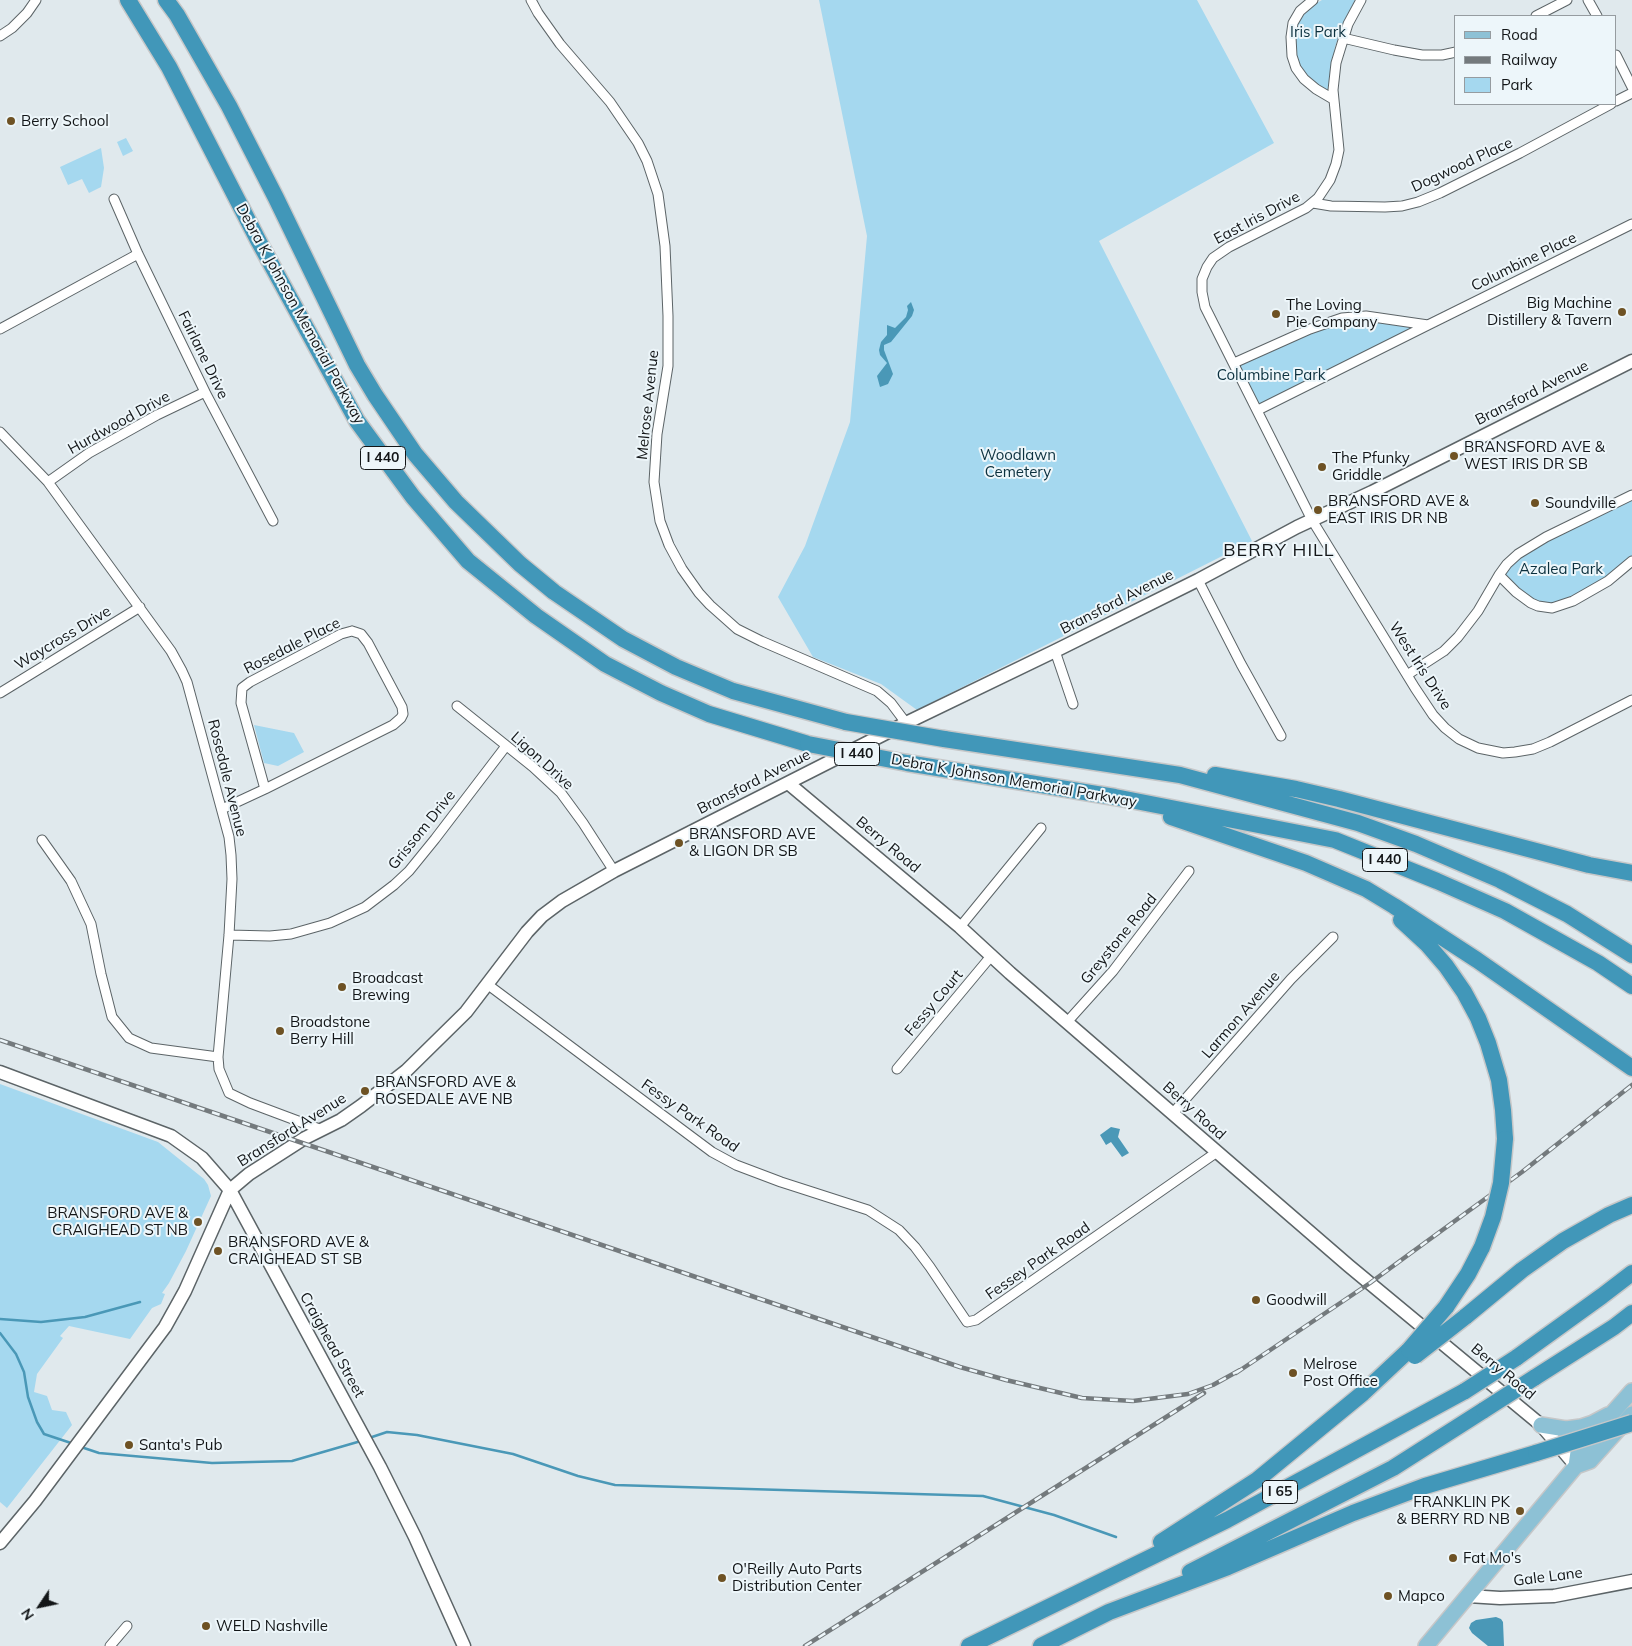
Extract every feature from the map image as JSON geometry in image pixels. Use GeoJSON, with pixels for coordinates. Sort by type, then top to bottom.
{"type":"FeatureCollection","features":[{"type":"Feature","properties":{"kind":"highway","name":"Debra K Johnson Memorial Parkway"},"geometry":{"type":"LineString","coordinates":[[128,0],[169,68],[259,242],[356,421],[413,498],[468,561],[536,616],[605,664],[661,693],[709,714],[808,744],[907,763],[1115,797],[1335,840],[1438,881],[1505,911],[1598,963],[1632,986]]}},
{"type":"Feature","properties":{"kind":"highway","name":"Debra K Johnson Memorial Parkway"},"geometry":{"type":"LineString","coordinates":[[166,0],[177,15],[229,106],[357,364],[375,395],[415,454],[456,502],[520,564],[554,592],[623,639],[676,667],[733,691],[846,722],[1180,775],[1350,821],[1463,862],[1534,897],[1581,923],[1632,955]]}},
{"type":"Feature","properties":{"kind":"highway"},"geometry":{"type":"LineString","coordinates":[[1180,775],[1208,774],[1304,791],[1589,865],[1632,873]]}},
{"type":"Feature","properties":{"kind":"highway"},"geometry":{"type":"LineString","coordinates":[[1115,797],[1306,863],[1344,880],[1354,882],[1406,913],[1477,960],[1632,1068]]}},
{"type":"Feature","properties":{"kind":"highway"},"geometry":{"type":"LineString","coordinates":[[1589,865],[1632,882]]}},
{"type":"Feature","properties":{"kind":"highway"},"geometry":{"type":"LineString","coordinates":[[1344,880],[1351,888],[1389,911],[1413,931],[1439,958],[1464,992],[1482,1026],[1496,1070],[1503,1110],[1505,1140],[1501,1183],[1493,1217],[1482,1247],[1468,1274],[1412,1353]]}},
{"type":"Feature","properties":{"kind":"highway"},"geometry":{"type":"LineString","coordinates":[[1091,1586],[1257,1480],[1412,1353],[1465,1317],[1522,1270],[1563,1241],[1609,1215],[1632,1205]]}},
{"type":"Feature","properties":{"kind":"highway","name":"I 65"},"geometry":{"type":"LineString","coordinates":[[969,1646],[1235,1516],[1465,1391],[1516,1358],[1632,1273]]}},
{"type":"Feature","properties":{"kind":"highway","name":"I 65"},"geometry":{"type":"LineString","coordinates":[[1041,1646],[1393,1468],[1632,1314]]}},
{"type":"Feature","properties":{"kind":"highway"},"geometry":{"type":"LineString","coordinates":[[1119,1608],[1228,1567],[1340,1518],[1403,1494],[1632,1424]]}},
{"type":"Feature","properties":{"kind":"main road","name":"Bransford Avenue"},"geometry":{"type":"LineString","coordinates":[[0,1543],[35,1502],[165,1327],[185,1291],[230,1190],[249,1174],[306,1138],[341,1120],[406,1070],[466,1012],[521,939],[545,913],[574,893],[614,871],[906,722],[1198,580],[1312,520],[1632,361]]}},
{"type":"Feature","properties":{"kind":"main road","name":"Berry Road"},"geometry":{"type":"LineString","coordinates":[[788,783],[960,927],[1349,1266],[1541,1425],[1576,1466]]}},
{"type":"Feature","properties":{"kind":"main road","name":"Craighead Street"},"geometry":{"type":"LineString","coordinates":[[0,1072],[171,1136],[202,1158],[230,1190],[376,1461],[415,1537],[464,1646]]}},
{"type":"Feature","properties":{"kind":"main road"},"geometry":{"type":"LineString","coordinates":[[1576,1466],[1578,1452],[1632,1391]]}},
{"type":"Feature","properties":{"kind":"main road"},"geometry":{"type":"LineString","coordinates":[[1541,1425],[1566,1429],[1581,1427],[1613,1412]]}},
{"type":"Feature","properties":{"kind":"main road"},"geometry":{"type":"LineString","coordinates":[[1426,1646],[1576,1466],[1590,1461],[1632,1414]]}},
{"type":"Feature","properties":{"kind":"main road","name":"Gale Lane"},"geometry":{"type":"LineString","coordinates":[[1468,1596],[1500,1598],[1554,1596],[1632,1581]]}},
{"type":"Feature","properties":{"kind":"street"},"geometry":{"type":"LineString","coordinates":[[0,36],[12,28],[27,13],[36,0]]}},
{"type":"Feature","properties":{"kind":"street","name":"Melrose Avenue"},"geometry":{"type":"LineString","coordinates":[[531,0],[559,44],[610,102],[638,143],[658,194],[665,246],[668,366],[657,434],[654,482],[660,521],[669,545],[682,569],[699,593],[737,629],[877,691],[891,703],[906,722]]}},
{"type":"Feature","properties":{"kind":"street"},"geometry":{"type":"LineString","coordinates":[[1313,0],[1300,11],[1293,23],[1292,56],[1296,68],[1304,79],[1316,89],[1334,99]]}},
{"type":"Feature","properties":{"kind":"street","name":"East Iris Drive"},"geometry":{"type":"LineString","coordinates":[[1312,520],[1205,304],[1202,287],[1204,271],[1211,260],[1223,250],[1300,212],[1313,203],[1330,180],[1338,158],[1334,71],[1343,38],[1352,14],[1360,0]]}},
{"type":"Feature","properties":{"kind":"street"},"geometry":{"type":"LineString","coordinates":[[1538,15],[1567,0]]}},
{"type":"Feature","properties":{"kind":"street"},"geometry":{"type":"LineString","coordinates":[[1588,0],[1596,15]]}},
{"type":"Feature","properties":{"kind":"street"},"geometry":{"type":"LineString","coordinates":[[1343,38],[1414,54],[1435,55],[1454,52]]}},
{"type":"Feature","properties":{"kind":"street"},"geometry":{"type":"LineString","coordinates":[[1617,57],[1632,88]]}},
{"type":"Feature","properties":{"kind":"street"},"geometry":{"type":"LineString","coordinates":[[1617,100],[1632,93]]}},
{"type":"Feature","properties":{"kind":"street","name":"Dogwood Place"},"geometry":{"type":"LineString","coordinates":[[1313,203],[1331,206],[1385,207],[1402,206],[1418,202],[1520,153],[1609,105]]}},
{"type":"Feature","properties":{"kind":"street","name":"Fairlane Drive"},"geometry":{"type":"LineString","coordinates":[[114,199],[138,254],[206,392],[273,521]]}},
{"type":"Feature","properties":{"kind":"street","name":"Columbine Place"},"geometry":{"type":"LineString","coordinates":[[1258,410],[1632,224]]}},
{"type":"Feature","properties":{"kind":"street"},"geometry":{"type":"LineString","coordinates":[[0,329],[138,254]]}},
{"type":"Feature","properties":{"kind":"street"},"geometry":{"type":"LineString","coordinates":[[1234,363],[1310,329],[1342,318],[1366,316],[1428,325]]}},
{"type":"Feature","properties":{"kind":"street","name":"Hurdwood Drive"},"geometry":{"type":"LineString","coordinates":[[48,482],[89,453],[206,392]]}},
{"type":"Feature","properties":{"kind":"street","name":"Rosedale Avenue"},"geometry":{"type":"LineString","coordinates":[[0,432],[48,482],[171,650],[182,671],[198,720],[222,809],[229,837],[232,862],[218,1057],[219,1070],[229,1093],[250,1103],[322,1130]]}},
{"type":"Feature","properties":{"kind":"street"},"geometry":{"type":"LineString","coordinates":[[1407,675],[1439,654],[1458,638],[1478,612],[1507,564],[1546,537],[1632,495]]}},
{"type":"Feature","properties":{"kind":"street","name":"West Iris Drive"},"geometry":{"type":"LineString","coordinates":[[1312,520],[1433,715],[1453,735],[1466,744],[1502,753],[1528,750],[1550,742],[1632,700]]}},
{"type":"Feature","properties":{"kind":"street"},"geometry":{"type":"LineString","coordinates":[[1499,575],[1516,592],[1532,603],[1552,608],[1573,601],[1608,582],[1632,560]]}},
{"type":"Feature","properties":{"kind":"street"},"geometry":{"type":"LineString","coordinates":[[1198,580],[1229,642],[1281,736]]}},
{"type":"Feature","properties":{"kind":"street","name":"Waycross Drive"},"geometry":{"type":"LineString","coordinates":[[2,689],[140,607]]}},
{"type":"Feature","properties":{"kind":"street","name":"Rosedale Place"},"geometry":{"type":"LineString","coordinates":[[222,809],[265,789],[393,725],[401,718],[402,707],[368,643],[359,633],[351,631],[342,634],[242,688],[241,703],[265,789]]}},
{"type":"Feature","properties":{"kind":"street"},"geometry":{"type":"LineString","coordinates":[[1054,651],[1073,704]]}},
{"type":"Feature","properties":{"kind":"street","name":"Ligon Drive"},"geometry":{"type":"LineString","coordinates":[[458,706],[533,767],[560,793],[583,823],[614,871]]}},
{"type":"Feature","properties":{"kind":"street","name":"Grissom Drive"},"geometry":{"type":"LineString","coordinates":[[228,935],[270,936],[292,934],[330,924],[365,907],[409,871],[435,840],[506,746]]}},
{"type":"Feature","properties":{"kind":"street"},"geometry":{"type":"LineString","coordinates":[[960,927],[1040,828]]}},
{"type":"Feature","properties":{"kind":"street"},"geometry":{"type":"LineString","coordinates":[[42,840],[71,882],[91,924],[112,1017],[129,1038],[151,1048],[218,1057]]}},
{"type":"Feature","properties":{"kind":"street","name":"Greystone Road"},"geometry":{"type":"LineString","coordinates":[[1068,1021],[1128,952],[1189,872]]}},
{"type":"Feature","properties":{"kind":"street","name":"Larmon Avenue"},"geometry":{"type":"LineString","coordinates":[[1173,1113],[1291,978],[1332,937]]}},
{"type":"Feature","properties":{"kind":"street","name":"Fessy Court"},"geometry":{"type":"LineString","coordinates":[[897,1070],[992,955]]}},
{"type":"Feature","properties":{"kind":"street","name":"Fessy Park Road"},"geometry":{"type":"LineString","coordinates":[[487,984],[712,1152],[736,1165],[868,1210],[899,1230]]}},
{"type":"Feature","properties":{"kind":"street","name":"Fessey Park Road"},"geometry":{"type":"LineString","coordinates":[[899,1230],[930,1267],[967,1322],[976,1320],[1217,1152]]}},
{"type":"Feature","properties":{"kind":"street"},"geometry":{"type":"LineString","coordinates":[[110,1646],[127,1626]]}},
{"type":"Feature","properties":{"kind":"green space","name":"Woodlawn Cemetery"},"geometry":{"type":"Polygon","coordinates":[[[819,0],[1197,0],[1274,143],[1099,241],[1252,541],[917,710],[881,684],[813,657],[778,597],[805,546],[850,422],[867,236],[819,0]]]}},
{"type":"Feature","properties":{"kind":"green space","name":"Iris Park"},"geometry":{"type":"Polygon","coordinates":[[[1322,0],[1355,0],[1341,29],[1335,47],[1330,87],[1327,90],[1320,88],[1303,71],[1298,63],[1294,38],[1298,22],[1310,7],[1322,0]]]}},
{"type":"Feature","properties":{"kind":"green space"},"geometry":{"type":"Polygon","coordinates":[[[126,138],[133,151],[123,156],[117,142],[126,138]]]}},
{"type":"Feature","properties":{"kind":"green space"},"geometry":{"type":"Polygon","coordinates":[[[101,148],[104,168],[101,187],[89,193],[82,179],[68,185],[60,167],[101,148]]]}},
{"type":"Feature","properties":{"kind":"green space","name":"Columbine Park"},"geometry":{"type":"Polygon","coordinates":[[[1342,318],[1428,325],[1258,410],[1234,363],[1342,318]]]}},
{"type":"Feature","properties":{"kind":"green space","name":"Azalea Park"},"geometry":{"type":"Polygon","coordinates":[[[1632,495],[1632,561],[1584,596],[1543,607],[1499,575],[1518,554],[1632,495]]]}},
{"type":"Feature","properties":{"kind":"green space"},"geometry":{"type":"Polygon","coordinates":[[[254,725],[294,733],[304,752],[278,766],[264,763],[254,725]]]}},
{"type":"Feature","properties":{"kind":"green space"},"geometry":{"type":"Polygon","coordinates":[[[0,1084],[158,1142],[204,1179],[211,1196],[186,1251],[162,1293],[165,1294],[161,1304],[152,1308],[130,1339],[69,1326],[60,1336],[63,1338],[37,1374],[34,1392],[47,1396],[52,1410],[66,1412],[72,1425],[7,1508],[0,1502],[0,1084]]]}},
{"type":"Feature","properties":{"kind":"shaded area"},"geometry":{"type":"Polygon","coordinates":[[[911,302],[914,310],[912,316],[891,342],[884,345],[893,374],[888,384],[880,387],[877,376],[887,363],[880,355],[879,350],[881,342],[887,335],[887,325],[895,328],[906,317],[907,306],[911,302]]]}},
{"type":"Feature","properties":{"kind":"shaded area"},"geometry":{"type":"Polygon","coordinates":[[[1111,1127],[1120,1129],[1118,1137],[1129,1153],[1122,1157],[1111,1142],[1106,1145],[1100,1135],[1111,1127]]]}},
{"type":"Feature","properties":{"kind":"shaded area"},"geometry":{"type":"Polygon","coordinates":[[[1496,1617],[1503,1622],[1504,1646],[1488,1646],[1472,1633],[1469,1628],[1471,1623],[1476,1620],[1496,1617]]]}},
{"type":"Feature","properties":{"kind":"waterway"},"geometry":{"type":"LineString","coordinates":[[0,1319],[41,1322],[85,1317],[140,1302]]}},
{"type":"Feature","properties":{"kind":"waterway"},"geometry":{"type":"LineString","coordinates":[[0,1333],[16,1354],[24,1372],[28,1397],[37,1422],[44,1434],[74,1444]]}},
{"type":"Feature","properties":{"kind":"waterway"},"geometry":{"type":"LineString","coordinates":[[369,1438],[387,1432],[417,1435],[513,1454],[578,1476],[615,1485],[983,1496],[1054,1515],[1116,1537]]}},
{"type":"Feature","properties":{"kind":"waterway"},"geometry":{"type":"LineString","coordinates":[[81,1447],[99,1453],[212,1463],[292,1461],[361,1441]]}},
{"type":"Feature","properties":{"kind":"railway"},"geometry":{"type":"LineString","coordinates":[[0,1040],[960,1367],[1006,1380],[1082,1398],[1133,1401],[1188,1394],[1213,1385],[1240,1370]]}},
{"type":"Feature","properties":{"kind":"railway"},"geometry":{"type":"LineString","coordinates":[[1236,1373],[1370,1283],[1522,1172],[1632,1085]]}},
{"type":"Feature","properties":{"kind":"railway"},"geometry":{"type":"LineString","coordinates":[[805,1646],[1204,1393]]}},
{"type":"Feature","properties":{"kind":"place","name":"Berry School"},"geometry":{"type":"Point","coordinates":[11,121]}},
{"type":"Feature","properties":{"kind":"place","name":"Big Machine Distillery & Tavern"},"geometry":{"type":"Point","coordinates":[1622,312]}},
{"type":"Feature","properties":{"kind":"place","name":"The Loving Pie Company"},"geometry":{"type":"Point","coordinates":[1276,314]}},
{"type":"Feature","properties":{"kind":"place","name":"BRANSFORD AVE & WEST IRIS DR SB"},"geometry":{"type":"Point","coordinates":[1454,456]}},
{"type":"Feature","properties":{"kind":"place","name":"The Pfunky Griddle"},"geometry":{"type":"Point","coordinates":[1322,467]}},
{"type":"Feature","properties":{"kind":"place","name":"Soundville"},"geometry":{"type":"Point","coordinates":[1535,503]}},
{"type":"Feature","properties":{"kind":"place","name":"BRANSFORD AVE & EAST IRIS DR NB"},"geometry":{"type":"Point","coordinates":[1318,510]}},
{"type":"Feature","properties":{"kind":"place","name":"BRANSFORD AVE & LIGON DR SB"},"geometry":{"type":"Point","coordinates":[679,843]}},
{"type":"Feature","properties":{"kind":"place","name":"Broadcast Brewing"},"geometry":{"type":"Point","coordinates":[342,987]}},
{"type":"Feature","properties":{"kind":"place","name":"Broadstone Berry Hill"},"geometry":{"type":"Point","coordinates":[280,1031]}},
{"type":"Feature","properties":{"kind":"place","name":"BRANSFORD AVE & ROSEDALE AVE NB"},"geometry":{"type":"Point","coordinates":[365,1091]}},
{"type":"Feature","properties":{"kind":"place","name":"BRANSFORD AVE & CRAIGHEAD ST NB"},"geometry":{"type":"Point","coordinates":[198,1222]}},
{"type":"Feature","properties":{"kind":"place","name":"BRANSFORD AVE & CRAIGHEAD ST SB"},"geometry":{"type":"Point","coordinates":[218,1251]}},
{"type":"Feature","properties":{"kind":"place","name":"Goodwill"},"geometry":{"type":"Point","coordinates":[1256,1300]}},
{"type":"Feature","properties":{"kind":"place","name":"Melrose Post Office"},"geometry":{"type":"Point","coordinates":[1293,1373]}},
{"type":"Feature","properties":{"kind":"place","name":"Santa's Pub"},"geometry":{"type":"Point","coordinates":[129,1445]}},
{"type":"Feature","properties":{"kind":"place","name":"FRANKLIN PK & BERRY RD NB"},"geometry":{"type":"Point","coordinates":[1520,1511]}},
{"type":"Feature","properties":{"kind":"place","name":"Fat Mo's"},"geometry":{"type":"Point","coordinates":[1453,1558]}},
{"type":"Feature","properties":{"kind":"place","name":"O'Reilly Auto Parts Distribution Center"},"geometry":{"type":"Point","coordinates":[722,1578]}},
{"type":"Feature","properties":{"kind":"place","name":"Mapco"},"geometry":{"type":"Point","coordinates":[1388,1596]}},
{"type":"Feature","properties":{"kind":"place","name":"WELD Nashville"},"geometry":{"type":"Point","coordinates":[206,1626]}},
{"type":"Feature","properties":{"kind":"district","name":"BERRY HILL"},"geometry":{"type":"Point","coordinates":[1279,551]}}]}
